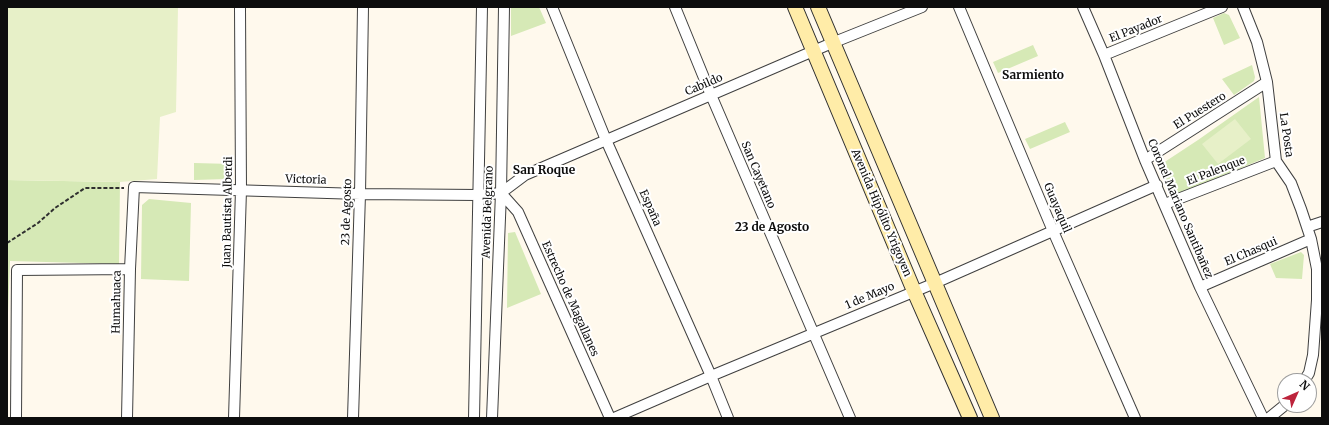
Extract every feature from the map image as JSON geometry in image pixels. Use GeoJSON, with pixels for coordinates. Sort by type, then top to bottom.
{"type":"FeatureCollection","features":[{"type":"Feature","properties":{"kind":"street","name":"Juan Bautista Alberdi"},"geometry":{"type":"LineString","coordinates":[[234,418],[241,190],[240,7]]}},
{"type":"Feature","properties":{"kind":"street","name":"23 de Agosto"},"geometry":{"type":"LineString","coordinates":[[353,418],[360,194],[363,7]]}},
{"type":"Feature","properties":{"kind":"street","name":"Avenida Belgrano"},"geometry":{"type":"LineString","coordinates":[[474,418],[482,7]]}},
{"type":"Feature","properties":{"kind":"street","name":"Avenida Belgrano"},"geometry":{"type":"LineString","coordinates":[[492,418],[501,193],[504,7]]}},
{"type":"Feature","properties":{"kind":"street","name":"España"},"geometry":{"type":"LineString","coordinates":[[552,7],[606,140],[711,376],[728,418]]}},
{"type":"Feature","properties":{"kind":"street","name":"San Cayetano"},"geometry":{"type":"LineString","coordinates":[[675,7],[711,95],[850,418]]}},
{"type":"Feature","properties":{"kind":"street","name":"Avenida Hipólito Yrigoyen"},"geometry":{"type":"LineString","coordinates":[[795,7],[914,291],[970,418]]}},
{"type":"Feature","properties":{"kind":"street","name":"Avenida Hipólito Yrigoyen"},"geometry":{"type":"LineString","coordinates":[[818,7],[992,418]]}},
{"type":"Feature","properties":{"kind":"street","name":"Cabildo"},"geometry":{"type":"LineString","coordinates":[[501,193],[525,175],[832,43],[922,7]]}},
{"type":"Feature","properties":{"kind":"street","name":"Guayaquil"},"geometry":{"type":"LineString","coordinates":[[959,7],[1135,418]]}},
{"type":"Feature","properties":{"kind":"street","name":"Coronel Mariano Santibañez"},"geometry":{"type":"LineString","coordinates":[[1083,7],[1104,55],[1145,160],[1200,287],[1263,418]]}},
{"type":"Feature","properties":{"kind":"street","name":"El Payador"},"geometry":{"type":"LineString","coordinates":[[1104,55],[1222,7]]}},
{"type":"Feature","properties":{"kind":"street","name":"La Posta"},"geometry":{"type":"LineString","coordinates":[[1243,7],[1257,42],[1267,82],[1276,161],[1291,183],[1312,239],[1317,269],[1318,326],[1309,373]]}},
{"type":"Feature","properties":{"kind":"street","name":"El Puestero"},"geometry":{"type":"LineString","coordinates":[[1145,160],[1267,82]]}},
{"type":"Feature","properties":{"kind":"street","name":"El Palenque"},"geometry":{"type":"LineString","coordinates":[[1165,204],[1276,161]]}},
{"type":"Feature","properties":{"kind":"street","name":"1 de Mayo"},"geometry":{"type":"LineString","coordinates":[[614,418],[935,283],[1157,185]]}},
{"type":"Feature","properties":{"kind":"street","name":"Victoria"},"geometry":{"type":"LineString","coordinates":[[134,187],[360,194],[478,195],[501,193]]}},
{"type":"Feature","properties":{"kind":"street","name":"Humahuaca"},"geometry":{"type":"LineString","coordinates":[[127,418],[130,269],[134,187]]}},
{"type":"Feature","properties":{"kind":"street","name":"Estrecho de Magallanes"},"geometry":{"type":"LineString","coordinates":[[501,193],[518,212],[610,418]]}},
{"type":"Feature","properties":{"kind":"street"},"geometry":{"type":"LineString","coordinates":[[1307,227],[1322,222]]}},
{"type":"Feature","properties":{"kind":"street","name":"El Chasqui"},"geometry":{"type":"LineString","coordinates":[[1200,287],[1312,239]]}},
{"type":"Feature","properties":{"kind":"street"},"geometry":{"type":"LineString","coordinates":[[16,418],[17,270],[130,269]]}},
{"type":"Feature","properties":{"kind":"street"},"geometry":{"type":"LineString","coordinates":[[1269,418],[1277,412]]}},
{"type":"Feature","properties":{"kind":"path"},"geometry":{"type":"LineString","coordinates":[[7,243],[38,223],[55,208],[85,188],[97,189],[134,187]]}},
{"type":"Feature","properties":{"kind":"green space"},"geometry":{"type":"Polygon","coordinates":[[[7,7],[178,7],[176,112],[160,117],[157,179],[120,182],[7,180],[7,7]]]}},
{"type":"Feature","properties":{"kind":"green space"},"geometry":{"type":"Polygon","coordinates":[[[511,7],[539,7],[546,23],[511,36],[511,7]]]}},
{"type":"Feature","properties":{"kind":"green space"},"geometry":{"type":"Polygon","coordinates":[[[1224,13],[1229,15],[1240,38],[1224,45],[1213,18],[1224,13]]]}},
{"type":"Feature","properties":{"kind":"green space"},"geometry":{"type":"Polygon","coordinates":[[[1033,45],[1038,56],[998,73],[993,62],[1033,45]]]}},
{"type":"Feature","properties":{"kind":"green space"},"geometry":{"type":"Polygon","coordinates":[[[1252,65],[1255,77],[1254,81],[1234,95],[1222,79],[1252,65]]]}},
{"type":"Feature","properties":{"kind":"green space"},"geometry":{"type":"Polygon","coordinates":[[[1259,97],[1265,158],[1171,197],[1157,167],[1259,97]]]}},
{"type":"Feature","properties":{"kind":"green space"},"geometry":{"type":"Polygon","coordinates":[[[1235,119],[1251,139],[1218,164],[1202,144],[1235,119]]]}},
{"type":"Feature","properties":{"kind":"green space"},"geometry":{"type":"Polygon","coordinates":[[[1065,122],[1070,132],[1030,149],[1025,139],[1065,122]]]}},
{"type":"Feature","properties":{"kind":"green space"},"geometry":{"type":"Polygon","coordinates":[[[194,163],[232,164],[232,175],[227,179],[194,180],[194,163]]]}},
{"type":"Feature","properties":{"kind":"green space"},"geometry":{"type":"Polygon","coordinates":[[[7,180],[120,182],[119,264],[10,261],[7,339],[7,180]]]}},
{"type":"Feature","properties":{"kind":"green space"},"geometry":{"type":"Polygon","coordinates":[[[149,199],[191,203],[189,281],[141,279],[142,205],[149,199]]]}},
{"type":"Feature","properties":{"kind":"green space"},"geometry":{"type":"Polygon","coordinates":[[[515,232],[541,294],[507,308],[508,233],[515,232]]]}},
{"type":"Feature","properties":{"kind":"green space"},"geometry":{"type":"Polygon","coordinates":[[[1301,252],[1304,255],[1302,279],[1276,278],[1270,264],[1301,252]]]}},
{"type":"Feature","properties":{"kind":"district","name":"Sarmiento"},"geometry":{"type":"Point","coordinates":[1033,76]}},
{"type":"Feature","properties":{"kind":"district","name":"San Roque"},"geometry":{"type":"Point","coordinates":[544,171]}},
{"type":"Feature","properties":{"kind":"district","name":"23 de Agosto"},"geometry":{"type":"Point","coordinates":[772,228]}}]}
